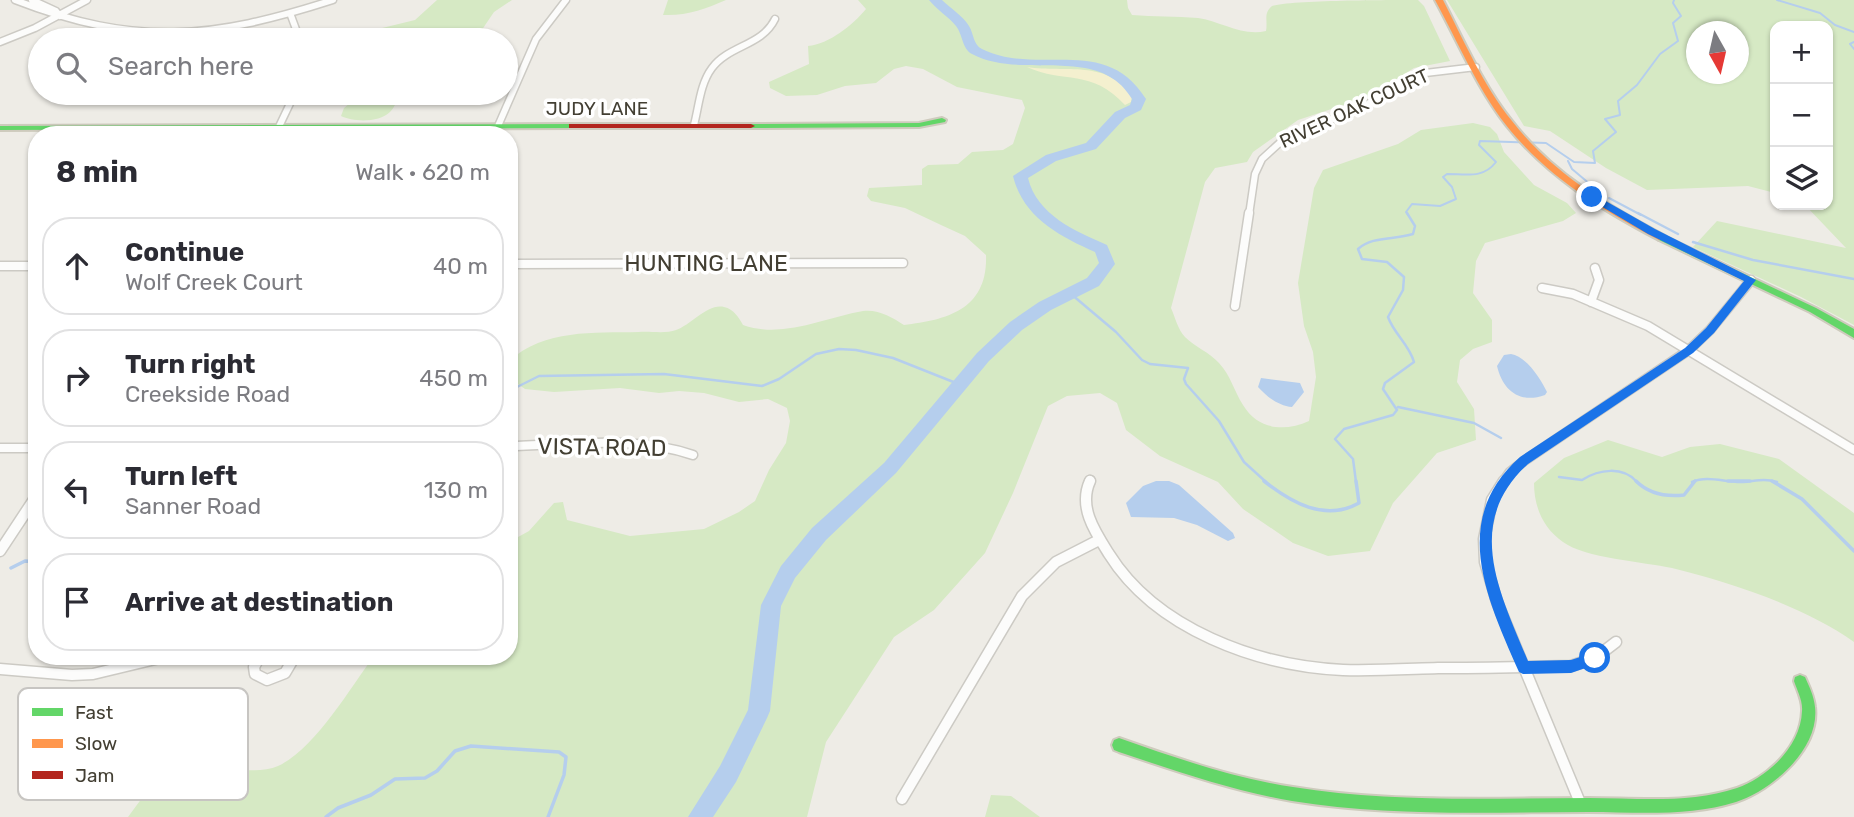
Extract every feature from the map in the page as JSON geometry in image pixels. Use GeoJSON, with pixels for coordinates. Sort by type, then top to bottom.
{"type":"FeatureCollection","features":[{"type":"Feature","properties":{"kind":"street"},"geometry":{"type":"LineString","coordinates":[[15,0],[47,15],[101,28]]}},
{"type":"Feature","properties":{"kind":"street"},"geometry":{"type":"LineString","coordinates":[[32,0],[56,10],[60,16]]}},
{"type":"Feature","properties":{"kind":"street"},"geometry":{"type":"LineString","coordinates":[[32,28],[87,0]]}},
{"type":"Feature","properties":{"kind":"street"},"geometry":{"type":"LineString","coordinates":[[235,28],[333,0]]}},
{"type":"Feature","properties":{"kind":"street"},"geometry":{"type":"LineString","coordinates":[[518,80],[536,39],[566,0]]}},
{"type":"Feature","properties":{"kind":"street"},"geometry":{"type":"LineString","coordinates":[[1439,0],[1502,113],[1531,148],[1575,185],[1609,208],[1854,334]]}},
{"type":"Feature","properties":{"kind":"street"},"geometry":{"type":"LineString","coordinates":[[290,13],[296,28]]}},
{"type":"Feature","properties":{"kind":"street"},"geometry":{"type":"LineString","coordinates":[[694,125],[706,79],[712,67],[728,53],[768,32],[775,19]]}},
{"type":"Feature","properties":{"kind":"street"},"geometry":{"type":"LineString","coordinates":[[0,42],[28,30]]}},
{"type":"Feature","properties":{"kind":"street","name":"RIVER OAK COURT"},"geometry":{"type":"LineString","coordinates":[[1235,306],[1255,174],[1258,164],[1270,149],[1301,130],[1361,108],[1409,78],[1438,69],[1476,67]]}},
{"type":"Feature","properties":{"kind":"street"},"geometry":{"type":"LineString","coordinates":[[279,126],[289,105]]}},
{"type":"Feature","properties":{"kind":"street"},"geometry":{"type":"LineString","coordinates":[[498,126],[507,105]]}},
{"type":"Feature","properties":{"kind":"street","name":"JUDY LANE"},"geometry":{"type":"LineString","coordinates":[[498,126],[919,125],[942,120]]}},
{"type":"Feature","properties":{"kind":"street","name":"JUDY LANE"},"geometry":{"type":"LineString","coordinates":[[0,128],[28,128]]}},
{"type":"Feature","properties":{"kind":"street","name":"HUNTING LANE"},"geometry":{"type":"LineString","coordinates":[[518,264],[903,263]]}},
{"type":"Feature","properties":{"kind":"street"},"geometry":{"type":"LineString","coordinates":[[0,266],[28,266]]}},
{"type":"Feature","properties":{"kind":"street"},"geometry":{"type":"LineString","coordinates":[[1591,302],[1599,280],[1595,268]]}},
{"type":"Feature","properties":{"kind":"street"},"geometry":{"type":"LineString","coordinates":[[1580,806],[1497,603],[1485,562],[1484,539],[1492,500],[1510,472],[1524,461],[1689,351],[1751,280]]}},
{"type":"Feature","properties":{"kind":"street"},"geometry":{"type":"LineString","coordinates":[[1542,288],[1561,291],[1591,302],[1648,327],[1854,450]]}},
{"type":"Feature","properties":{"kind":"street","name":"VISTA ROAD"},"geometry":{"type":"LineString","coordinates":[[518,446],[658,445],[693,455]]}},
{"type":"Feature","properties":{"kind":"street"},"geometry":{"type":"LineString","coordinates":[[0,448],[28,448]]}},
{"type":"Feature","properties":{"kind":"street"},"geometry":{"type":"LineString","coordinates":[[1090,480],[1086,488],[1085,509],[1099,540],[1121,570],[1158,605],[1207,636],[1259,657],[1313,668],[1343,670],[1571,666],[1595,658],[1616,642]]}},
{"type":"Feature","properties":{"kind":"street"},"geometry":{"type":"LineString","coordinates":[[0,551],[28,509]]}},
{"type":"Feature","properties":{"kind":"street"},"geometry":{"type":"LineString","coordinates":[[902,799],[1022,596],[1033,582],[1065,554],[1099,540]]}},
{"type":"Feature","properties":{"kind":"street"},"geometry":{"type":"LineString","coordinates":[[0,669],[72,675],[93,674],[130,665]]}},
{"type":"Feature","properties":{"kind":"street"},"geometry":{"type":"LineString","coordinates":[[255,665],[255,674],[263,680],[271,680],[288,671],[291,665]]}},
{"type":"Feature","properties":{"kind":"street"},"geometry":{"type":"LineString","coordinates":[[1119,745],[1213,776],[1304,796],[1420,807],[1687,804],[1720,800],[1743,792],[1762,782],[1790,756],[1808,725],[1810,711],[1800,681]]}},
{"type":"Feature","properties":{"kind":"green space"},"geometry":{"type":"Polygon","coordinates":[[[437,0],[512,0],[494,12],[483,28],[382,28],[415,20],[437,0]]]}},
{"type":"Feature","properties":{"kind":"green space"},"geometry":{"type":"Polygon","coordinates":[[[668,0],[726,0],[696,11],[663,15],[668,0]]]}},
{"type":"Feature","properties":{"kind":"green space"},"geometry":{"type":"Polygon","coordinates":[[[858,0],[1127,0],[1132,15],[1198,18],[1257,32],[1266,31],[1267,14],[1272,6],[1320,1],[1418,0],[1424,6],[1450,61],[1414,68],[1371,96],[1298,120],[1253,152],[1247,162],[1215,168],[1205,182],[1171,308],[1183,334],[1219,363],[1243,405],[1256,420],[1282,427],[1309,421],[1316,377],[1313,352],[1304,326],[1298,283],[1314,188],[1323,170],[1398,144],[1421,130],[1473,123],[1490,127],[1497,134],[1504,152],[1534,185],[1567,203],[1576,213],[1563,221],[1485,243],[1476,261],[1473,293],[1492,320],[1492,342],[1473,349],[1460,360],[1457,382],[1474,409],[1476,440],[1437,453],[1393,503],[1370,551],[1328,556],[1293,543],[1243,509],[1218,482],[1160,456],[1126,430],[1117,403],[1100,393],[1067,396],[1048,406],[1013,493],[985,553],[934,610],[894,637],[826,742],[807,817],[128,817],[141,800],[248,800],[248,770],[272,768],[292,758],[331,717],[368,665],[518,665],[518,537],[529,531],[554,503],[563,502],[567,520],[630,536],[704,529],[755,501],[769,470],[786,443],[790,421],[787,408],[768,399],[739,402],[704,393],[659,393],[620,388],[554,392],[525,389],[518,384],[518,355],[523,351],[538,343],[570,335],[672,331],[718,307],[731,310],[743,325],[773,330],[803,326],[863,311],[885,314],[904,325],[920,323],[950,315],[973,300],[985,273],[986,255],[965,236],[905,208],[871,201],[867,196],[869,188],[922,185],[922,169],[928,165],[958,164],[972,152],[1003,150],[1013,144],[1025,108],[1022,100],[957,87],[923,69],[906,66],[894,69],[876,83],[845,86],[817,95],[786,96],[770,88],[769,82],[809,64],[808,46],[832,38],[866,9],[858,0]]]}},
{"type":"Feature","properties":{"kind":"green space"},"geometry":{"type":"Polygon","coordinates":[[[1447,0],[1854,0],[1854,325],[1693,247],[1717,221],[1846,248],[1810,210],[1833,210],[1833,21],[1770,21],[1770,192],[1748,186],[1647,190],[1606,168],[1550,131],[1524,126],[1447,0]]]}},
{"type":"Feature","properties":{"kind":"green space"},"geometry":{"type":"Polygon","coordinates":[[[348,105],[395,105],[385,116],[373,120],[341,116],[348,105]]]}},
{"type":"Feature","properties":{"kind":"green space"},"geometry":{"type":"Polygon","coordinates":[[[1608,440],[1662,457],[1690,447],[1720,444],[1779,459],[1854,513],[1854,642],[1813,618],[1742,588],[1672,568],[1585,552],[1563,542],[1550,530],[1541,516],[1534,483],[1564,458],[1608,440]]]}},
{"type":"Feature","properties":{"kind":"green space"},"geometry":{"type":"Polygon","coordinates":[[[991,795],[1011,796],[1040,817],[985,817],[991,795]]]}},
{"type":"Feature","properties":{"kind":"sand"},"geometry":{"type":"Polygon","coordinates":[[[1027,67],[1098,72],[1122,84],[1132,96],[1131,102],[1125,105],[1113,93],[1089,81],[1027,67]]]}},
{"type":"Feature","properties":{"kind":"water"},"geometry":{"type":"Polygon","coordinates":[[[1511,354],[1522,359],[1532,369],[1547,392],[1545,395],[1528,398],[1508,389],[1497,366],[1504,355],[1511,354]]]}},
{"type":"Feature","properties":{"kind":"water"},"geometry":{"type":"Polygon","coordinates":[[[1261,378],[1300,383],[1304,392],[1292,407],[1282,405],[1258,387],[1261,378]]]}},
{"type":"Feature","properties":{"kind":"water"},"geometry":{"type":"Polygon","coordinates":[[[1156,481],[1169,481],[1179,485],[1233,533],[1235,538],[1228,541],[1197,525],[1174,518],[1131,517],[1126,503],[1143,486],[1156,481]]]}},
{"type":"Feature","properties":{"kind":"waterway"},"geometry":{"type":"LineString","coordinates":[[700,817],[728,774],[759,711],[771,605],[788,572],[819,534],[890,468],[983,357],[1016,326],[1045,306],[1093,282],[1107,264],[1102,249],[1063,230],[1040,212],[1023,189],[1020,176],[1051,158],[1091,146],[1120,115],[1136,107],[1139,99],[1131,86],[1111,70],[1098,66],[1019,61],[979,53],[972,49],[963,26],[935,0]]}},
{"type":"Feature","properties":{"kind":"waterway"},"geometry":{"type":"LineString","coordinates":[[1408,215],[1406,212],[1412,204],[1440,206],[1456,199],[1452,187],[1443,177],[1447,174],[1480,173],[1496,162],[1479,145],[1480,141],[1546,143],[1574,162],[1595,163],[1593,151],[1616,132],[1605,119],[1620,115],[1618,101],[1637,85],[1660,54],[1678,41],[1673,23],[1681,16],[1673,3],[1674,0]]}},
{"type":"Feature","properties":{"kind":"waterway"},"geometry":{"type":"LineString","coordinates":[[1777,0],[1820,13],[1835,25],[1854,32]]}},
{"type":"Feature","properties":{"kind":"waterway"},"geometry":{"type":"LineString","coordinates":[[1854,42],[1850,44],[1854,49]]}},
{"type":"Feature","properties":{"kind":"waterway"},"geometry":{"type":"LineString","coordinates":[[1568,161],[1572,169],[1597,190]]}},
{"type":"Feature","properties":{"kind":"waterway"},"geometry":{"type":"LineString","coordinates":[[1609,198],[1641,215]]}},
{"type":"Feature","properties":{"kind":"waterway"},"geometry":{"type":"LineString","coordinates":[[1356,482],[1353,459],[1335,439],[1344,429],[1393,415],[1397,410],[1383,389],[1385,383],[1414,362],[1388,317],[1403,290],[1404,277],[1387,262],[1362,259],[1358,249],[1377,240],[1413,234],[1415,226],[1407,213]]}},
{"type":"Feature","properties":{"kind":"waterway"},"geometry":{"type":"LineString","coordinates":[[1638,213],[1678,234]]}},
{"type":"Feature","properties":{"kind":"waterway"},"geometry":{"type":"LineString","coordinates":[[1693,242],[1753,260],[1854,279]]}},
{"type":"Feature","properties":{"kind":"waterway"},"geometry":{"type":"LineString","coordinates":[[1071,294],[1116,332],[1142,360],[1150,364],[1188,368],[1184,379],[1186,384],[1219,421],[1244,462],[1266,482]]}},
{"type":"Feature","properties":{"kind":"waterway"},"geometry":{"type":"LineString","coordinates":[[518,386],[539,376],[664,374],[762,386],[779,379],[816,354],[839,349],[893,358],[961,385]]}},
{"type":"Feature","properties":{"kind":"waterway"},"geometry":{"type":"LineString","coordinates":[[1398,407],[1474,423],[1501,438]]}},
{"type":"Feature","properties":{"kind":"waterway"},"geometry":{"type":"LineString","coordinates":[[1559,477],[1582,480],[1596,473],[1618,471],[1637,482]]}},
{"type":"Feature","properties":{"kind":"waterway"},"geometry":{"type":"LineString","coordinates":[[1264,481],[1297,503],[1334,511],[1359,503],[1356,481]]}},
{"type":"Feature","properties":{"kind":"waterway"},"geometry":{"type":"LineString","coordinates":[[1636,481],[1652,492],[1677,496],[1684,495],[1695,481]]}},
{"type":"Feature","properties":{"kind":"waterway"},"geometry":{"type":"LineString","coordinates":[[1695,481],[1728,481]]}},
{"type":"Feature","properties":{"kind":"waterway"},"geometry":{"type":"LineString","coordinates":[[1728,481],[1750,481]]}},
{"type":"Feature","properties":{"kind":"waterway"},"geometry":{"type":"LineString","coordinates":[[1728,481],[1773,481]]}},
{"type":"Feature","properties":{"kind":"waterway"},"geometry":{"type":"LineString","coordinates":[[1773,481],[1777,482]]}},
{"type":"Feature","properties":{"kind":"waterway"},"geometry":{"type":"LineString","coordinates":[[1773,481],[1802,499],[1854,551]]}},
{"type":"Feature","properties":{"kind":"waterway"},"geometry":{"type":"LineString","coordinates":[[11,568],[28,561]]}},
{"type":"Feature","properties":{"kind":"waterway"},"geometry":{"type":"LineString","coordinates":[[326,817],[338,808],[371,795],[395,779],[425,778],[437,771],[455,751],[471,746],[559,752],[566,757],[564,775],[548,817]]}},
{"type":"Feature","properties":{"kind":"traffic: fast"},"geometry":{"type":"LineString","coordinates":[[751,126],[919,125],[942,120]]}},
{"type":"Feature","properties":{"kind":"traffic: fast"},"geometry":{"type":"LineString","coordinates":[[518,126],[572,126]]}},
{"type":"Feature","properties":{"kind":"traffic: fast"},"geometry":{"type":"LineString","coordinates":[[0,128],[28,128]]}},
{"type":"Feature","properties":{"kind":"traffic: fast"},"geometry":{"type":"LineString","coordinates":[[1662,238],[1813,310],[1854,334]]}},
{"type":"Feature","properties":{"kind":"traffic: fast"},"geometry":{"type":"LineString","coordinates":[[1119,745],[1183,767],[1270,790],[1366,803],[1440,806],[1682,805],[1718,800],[1749,790],[1785,763],[1802,739],[1807,725],[1809,707],[1800,681]]}},
{"type":"Feature","properties":{"kind":"traffic: slow"},"geometry":{"type":"LineString","coordinates":[[1439,0],[1488,93],[1523,141],[1578,189],[1662,238]]}},
{"type":"Feature","properties":{"kind":"traffic: jam"},"geometry":{"type":"LineString","coordinates":[[572,126],[751,126]]}},
{"type":"Feature","properties":{"kind":"route"},"geometry":{"type":"LineString","coordinates":[[1592,197],[1652,232],[1751,280],[1689,351],[1524,461],[1510,472],[1492,500],[1484,539],[1485,562],[1497,603],[1523,667],[1571,666],[1595,658]]}}]}
